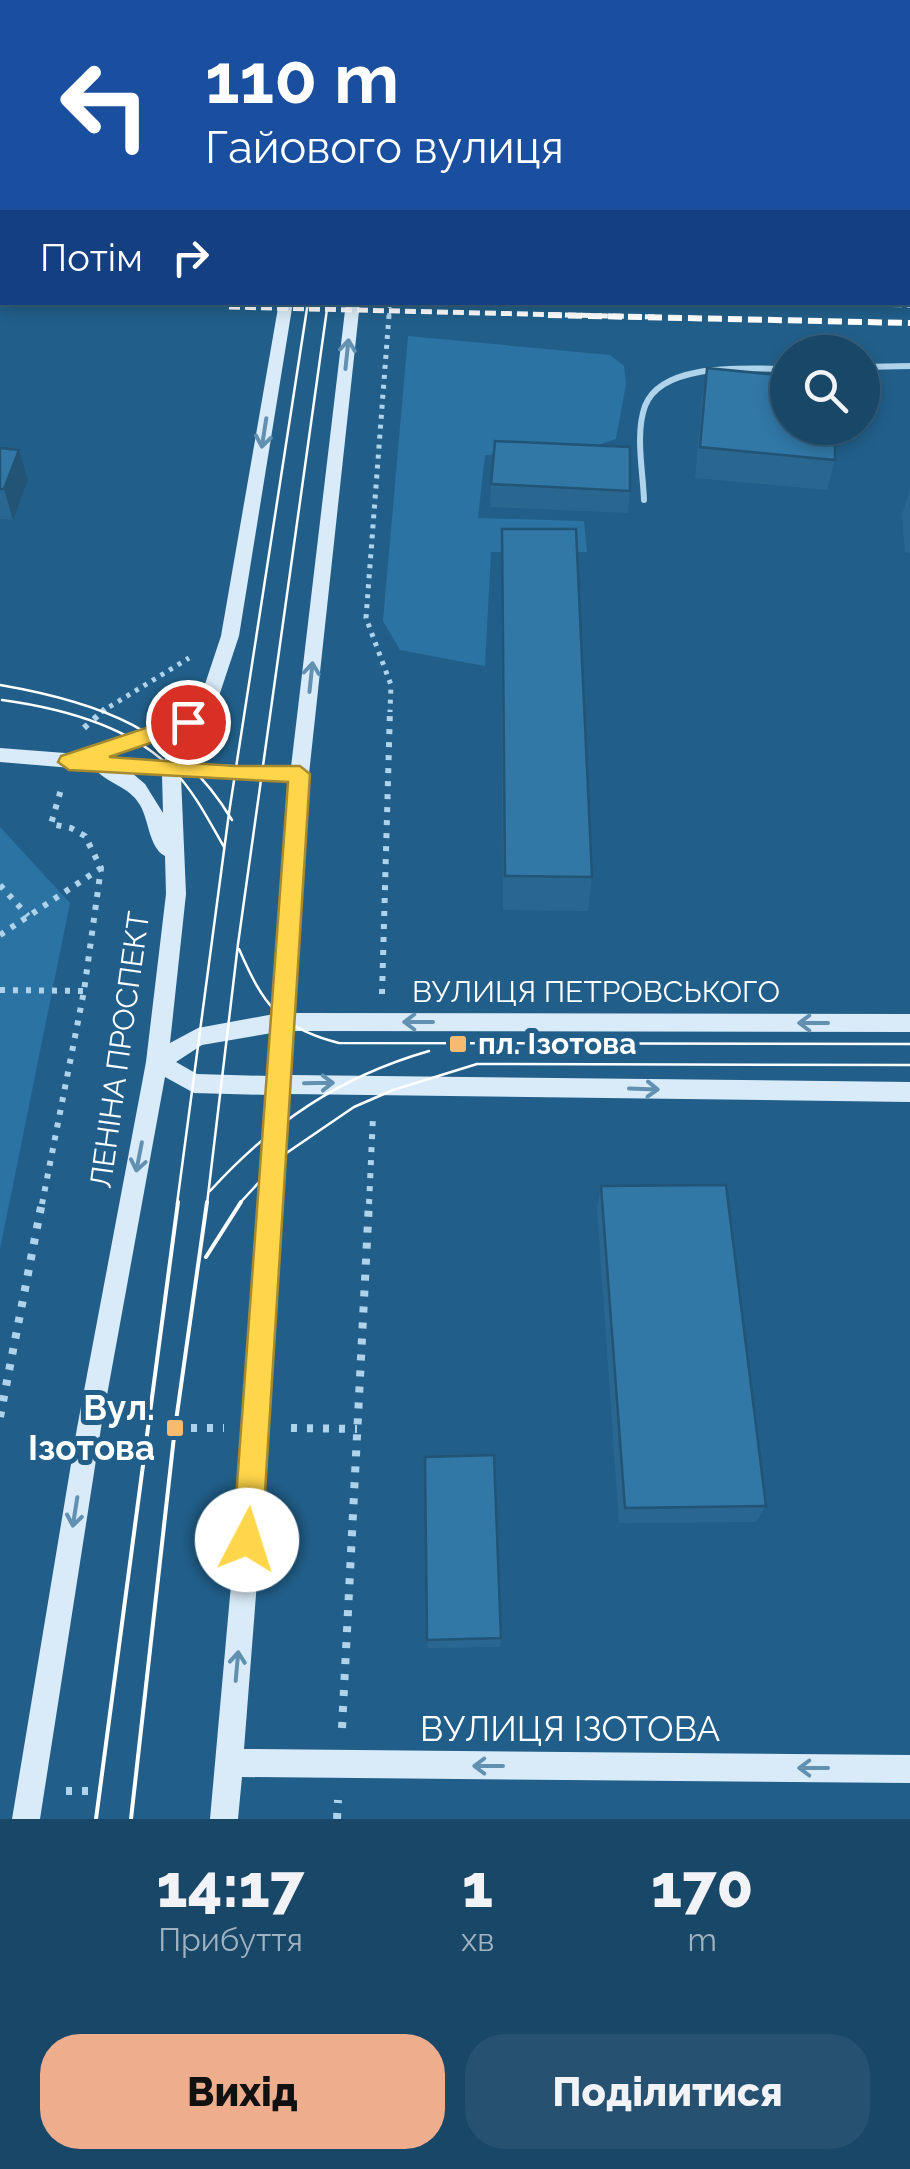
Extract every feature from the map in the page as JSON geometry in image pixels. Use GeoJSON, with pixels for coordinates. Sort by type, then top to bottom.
{"type":"FeatureCollection","features":[{"type":"Feature","properties":{"kind":"main road","name":"ЛЕНІНА ПРОСПЕКТ"},"geometry":{"type":"LineString","coordinates":[[26,1819],[89,1428],[157,1062],[176,894],[171,768],[188,722],[208,702],[230,636],[285,305]]}},
{"type":"Feature","properties":{"kind":"main road"},"geometry":{"type":"LineString","coordinates":[[224,1819],[256,1428],[300,774],[352,305]]}},
{"type":"Feature","properties":{"kind":"main road"},"geometry":{"type":"LineString","coordinates":[[69,762],[188,722]]}},
{"type":"Feature","properties":{"kind":"main road"},"geometry":{"type":"LineString","coordinates":[[0,754],[69,762],[300,774]]}},
{"type":"Feature","properties":{"kind":"main road"},"geometry":{"type":"LineString","coordinates":[[69,762],[131,780],[146,795],[159,825],[176,894]]}},
{"type":"Feature","properties":{"kind":"main road","name":"ВУЛИЦЯ ПЕТРОВСЬКОГО"},"geometry":{"type":"LineString","coordinates":[[157,1062],[198,1038],[281,1022],[910,1023]]}},
{"type":"Feature","properties":{"kind":"main road"},"geometry":{"type":"LineString","coordinates":[[157,1062],[194,1082],[910,1092]]}},
{"type":"Feature","properties":{"kind":"main road","name":"ВУЛИЦЯ ІЗОТОВА"},"geometry":{"type":"LineString","coordinates":[[229,1764],[910,1769]]}},
{"type":"Feature","properties":{"kind":"lane"},"geometry":{"type":"LineString","coordinates":[[880,367],[910,366]]}},
{"type":"Feature","properties":{"kind":"lane"},"geometry":{"type":"LineString","coordinates":[[644,500],[644,409],[652,391],[688,374],[770,370]]}},
{"type":"Feature","properties":{"kind":"path"},"geometry":{"type":"LineString","coordinates":[[381,1022],[391,685],[366,618],[390,305]]}},
{"type":"Feature","properties":{"kind":"path"},"geometry":{"type":"LineString","coordinates":[[0,1416],[84,991],[101,868],[96,848],[85,832],[68,825],[50,824]]}},
{"type":"Feature","properties":{"kind":"path"},"geometry":{"type":"LineString","coordinates":[[0,935],[101,868]]}},
{"type":"Feature","properties":{"kind":"path"},"geometry":{"type":"LineString","coordinates":[[0,886],[28,916]]}},
{"type":"Feature","properties":{"kind":"path"},"geometry":{"type":"LineString","coordinates":[[0,990],[84,991]]}},
{"type":"Feature","properties":{"kind":"path"},"geometry":{"type":"LineString","coordinates":[[336,1819],[377,1083]]}},
{"type":"Feature","properties":{"kind":"path"},"geometry":{"type":"LineString","coordinates":[[0,1359],[12,1359]]}},
{"type":"Feature","properties":{"kind":"shaded area"},"geometry":{"type":"Polygon","coordinates":[[[408,336],[610,355],[624,366],[626,384],[616,439],[583,450],[485,455],[478,518],[584,521],[587,552],[491,552],[485,666],[400,650],[383,621],[408,336]]]}},
{"type":"Feature","properties":{"kind":"shaded area"},"geometry":{"type":"Polygon","coordinates":[[[0,827],[70,903],[0,1249],[0,827]]]}},
{"type":"Feature","properties":{"kind":"building"},"geometry":{"type":"Polygon","coordinates":[[[707,368],[770,374],[770,445],[835,445],[835,460],[700,447],[707,368]]]}},
{"type":"Feature","properties":{"kind":"building"},"geometry":{"type":"Polygon","coordinates":[[[495,441],[630,447],[630,491],[491,484],[495,441]]]}},
{"type":"Feature","properties":{"kind":"building"},"geometry":{"type":"Polygon","coordinates":[[[0,448],[19,450],[4,489],[0,489],[0,448]]]}},
{"type":"Feature","properties":{"kind":"building"},"geometry":{"type":"Polygon","coordinates":[[[502,529],[576,529],[592,877],[505,876],[502,529]]]}},
{"type":"Feature","properties":{"kind":"building"},"geometry":{"type":"Polygon","coordinates":[[[726,1185],[766,1506],[625,1508],[601,1186],[726,1185]]]}},
{"type":"Feature","properties":{"kind":"building"},"geometry":{"type":"Polygon","coordinates":[[[494,1455],[501,1638],[427,1640],[425,1457],[494,1455]]]}},
{"type":"Feature","properties":{"kind":"tram line"},"geometry":{"type":"LineString","coordinates":[[229,815],[308,305]]}},
{"type":"Feature","properties":{"kind":"tram line"},"geometry":{"type":"LineString","coordinates":[[207,1204],[238,944],[328,305]]}},
{"type":"Feature","properties":{"kind":"tram line"},"geometry":{"type":"LineString","coordinates":[[0,685],[70,701],[133,725],[187,763],[229,815]]}},
{"type":"Feature","properties":{"kind":"tram line"},"geometry":{"type":"LineString","coordinates":[[2,700],[93,721],[136,741],[180,778],[224,847]]}},
{"type":"Feature","properties":{"kind":"tram line"},"geometry":{"type":"LineString","coordinates":[[177,1204],[229,815]]}},
{"type":"Feature","properties":{"kind":"tram line"},"geometry":{"type":"LineString","coordinates":[[229,815],[232,820]]}},
{"type":"Feature","properties":{"kind":"tram line"},"geometry":{"type":"LineString","coordinates":[[239,949],[256,985],[276,1011],[301,1030],[339,1043],[910,1044]]}},
{"type":"Feature","properties":{"kind":"tram line"},"geometry":{"type":"LineString","coordinates":[[210,1191],[258,1144],[309,1105],[366,1074],[429,1051]]}},
{"type":"Feature","properties":{"kind":"tram line"},"geometry":{"type":"LineString","coordinates":[[239,1204],[285,1154],[354,1107],[393,1090],[477,1064],[910,1065]]}},
{"type":"Feature","properties":{"kind":"tram line"},"geometry":{"type":"LineString","coordinates":[[96,1819],[178,1202]]}},
{"type":"Feature","properties":{"kind":"tram line"},"geometry":{"type":"LineString","coordinates":[[131,1819],[175,1428],[207,1202]]}},
{"type":"Feature","properties":{"kind":"tram line"},"geometry":{"type":"LineString","coordinates":[[206,1257],[241,1202]]}},
{"type":"Feature","properties":{"kind":"railway"},"geometry":{"type":"LineString","coordinates":[[229,307],[655,317]]}},
{"type":"Feature","properties":{"kind":"railway"},"geometry":{"type":"LineString","coordinates":[[548,315],[910,323]]}},
{"type":"Feature","properties":{"kind":"place","name":"пл. Ізотова"},"geometry":{"type":"Point","coordinates":[458,1044]}},
{"type":"Feature","properties":{"kind":"place","name":"Вул. Ізотова"},"geometry":{"type":"Point","coordinates":[175,1428]}},
{"type":"Feature","properties":{"kind":"route"},"geometry":{"type":"LineString","coordinates":[[188,722],[69,762],[234,774],[300,774],[247,1540]]}}]}
